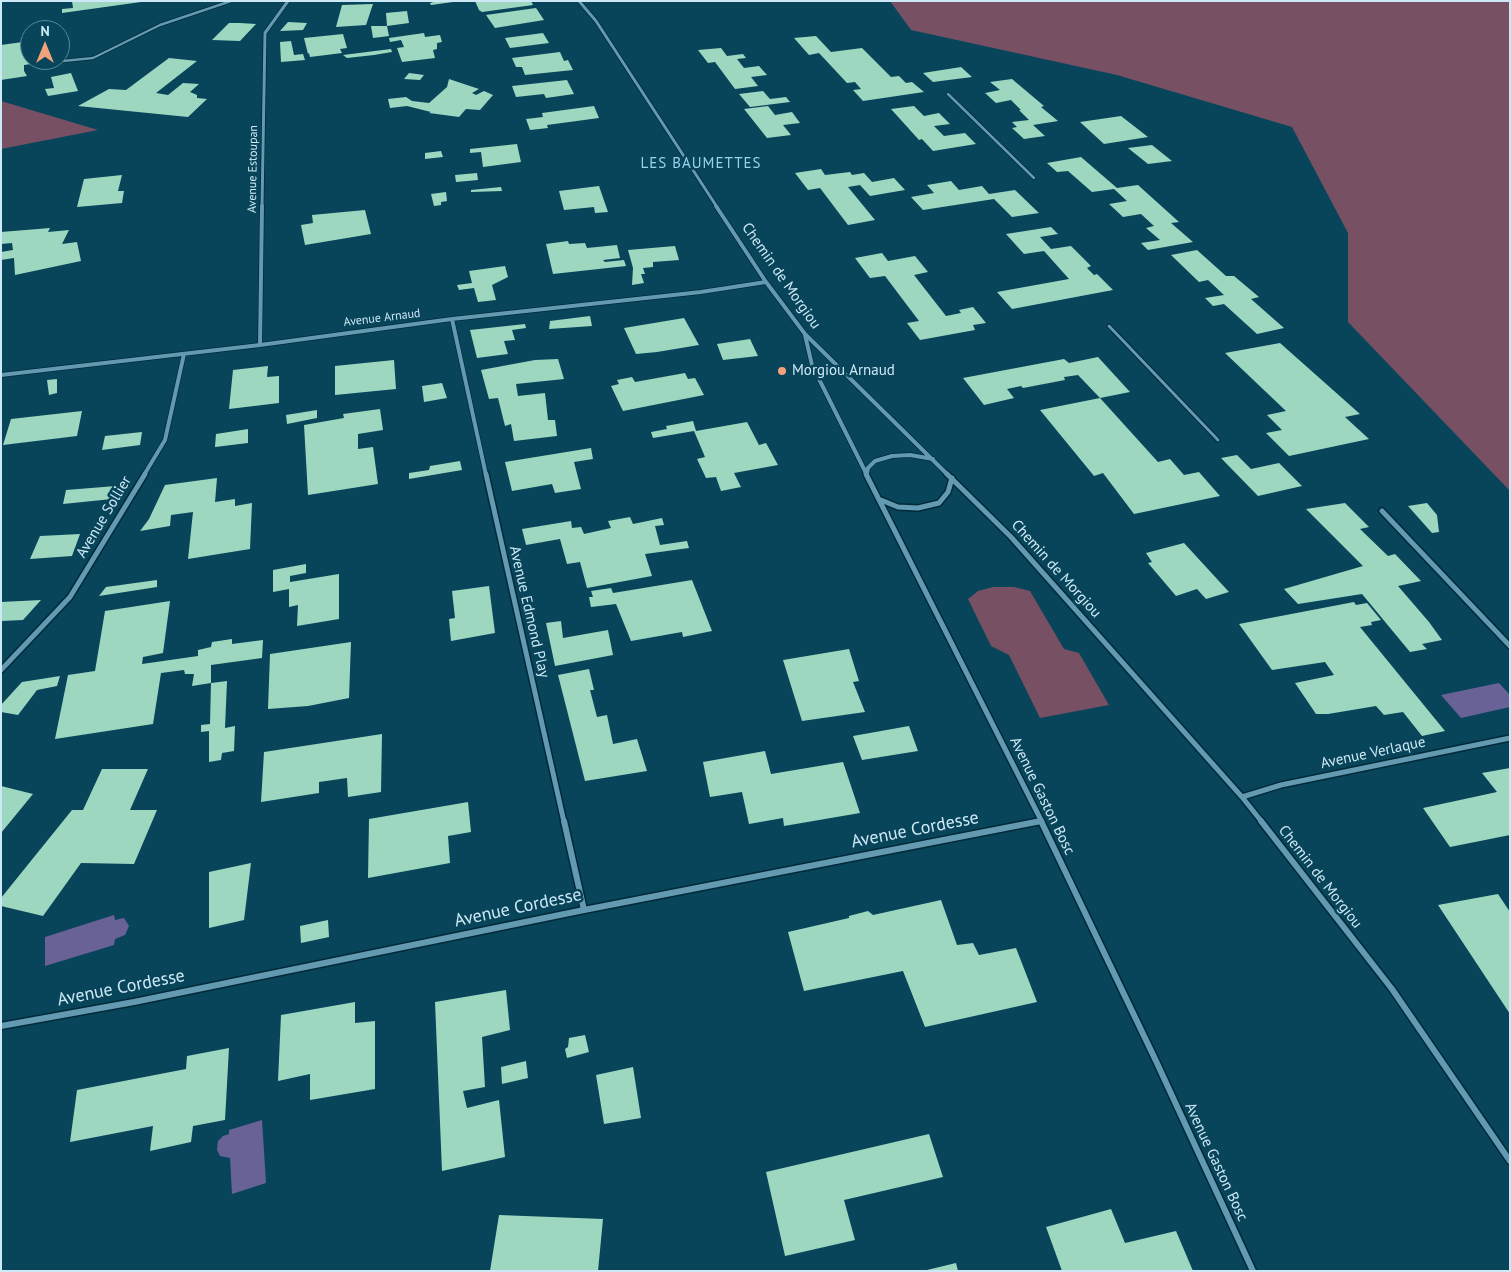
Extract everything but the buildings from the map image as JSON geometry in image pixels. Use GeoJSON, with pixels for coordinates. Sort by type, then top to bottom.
{"type":"FeatureCollection","features":[{"type":"Feature","properties":{"kind":"street","name":"Avenue Estoupan"},"geometry":{"type":"LineString","coordinates":[[260,345],[265,33],[288,1]]}},
{"type":"Feature","properties":{"kind":"street","name":"Chemin de Morgiou"},"geometry":{"type":"LineString","coordinates":[[579,1],[596,21],[766,282],[805,334],[1011,537],[1242,798],[1392,989],[1510,1161]]}},
{"type":"Feature","properties":{"kind":"street","name":"Avenue Arnaud"},"geometry":{"type":"LineString","coordinates":[[1,375],[260,345],[452,319],[702,292],[766,282]]}},
{"type":"Feature","properties":{"kind":"street","name":"Avenue Edmond Play"},"geometry":{"type":"LineString","coordinates":[[452,319],[523,644],[584,910]]}},
{"type":"Feature","properties":{"kind":"street","name":"Avenue Gaston Bosc"},"geometry":{"type":"LineString","coordinates":[[805,334],[812,364],[1040,821],[1156,1061],[1253,1271]]}},
{"type":"Feature","properties":{"kind":"street","name":"Avenue Sollier"},"geometry":{"type":"LineString","coordinates":[[1,670],[70,597],[165,440],[184,354]]}},
{"type":"Feature","properties":{"kind":"street"},"geometry":{"type":"LineString","coordinates":[[867,474],[868,468],[875,461],[892,456],[910,455],[933,459]]}},
{"type":"Feature","properties":{"kind":"street"},"geometry":{"type":"LineString","coordinates":[[880,500],[898,507],[912,508],[939,503],[948,492],[952,478]]}},
{"type":"Feature","properties":{"kind":"street"},"geometry":{"type":"LineString","coordinates":[[1382,511],[1510,646]]}},
{"type":"Feature","properties":{"kind":"street","name":"Avenue Verlaque"},"geometry":{"type":"LineString","coordinates":[[1242,798],[1281,785],[1510,738]]}},
{"type":"Feature","properties":{"kind":"street","name":"Avenue Cordesse"},"geometry":{"type":"LineString","coordinates":[[1,1026],[134,1002],[584,910],[1040,821]]}},
{"type":"Feature","properties":{"kind":"lane"},"geometry":{"type":"LineString","coordinates":[[70,62],[78,62],[93,58],[160,24],[231,1]]}},
{"type":"Feature","properties":{"kind":"lane"},"geometry":{"type":"LineString","coordinates":[[948,94],[1034,178]]}},
{"type":"Feature","properties":{"kind":"lane"},"geometry":{"type":"LineString","coordinates":[[1109,326],[1218,440]]}},
{"type":"Feature","properties":{"kind":"shaded area"},"geometry":{"type":"Polygon","coordinates":[[[890,1],[1510,1],[1510,491],[1348,322],[1348,233],[1292,127],[1117,75],[911,30],[890,1]]]}},
{"type":"Feature","properties":{"kind":"shaded area"},"geometry":{"type":"Polygon","coordinates":[[[1,101],[98,130],[1,149],[1,101]]]}},
{"type":"Feature","properties":{"kind":"shaded area"},"geometry":{"type":"Polygon","coordinates":[[[993,587],[1014,587],[1030,591],[1064,649],[1079,653],[1109,705],[1040,718],[1009,655],[991,646],[968,599],[978,591],[993,587]]]}},
{"type":"Feature","properties":{"kind":"shaded area"},"geometry":{"type":"Polygon","coordinates":[[[1499,683],[1510,695],[1510,707],[1461,718],[1441,695],[1499,683]]]}},
{"type":"Feature","properties":{"kind":"shaded area"},"geometry":{"type":"Polygon","coordinates":[[[114,915],[115,920],[124,918],[129,926],[125,935],[115,939],[114,945],[45,966],[45,937],[114,915]]]}},
{"type":"Feature","properties":{"kind":"shaded area"},"geometry":{"type":"Polygon","coordinates":[[[262,1120],[266,1183],[232,1194],[230,1158],[220,1156],[217,1150],[218,1141],[223,1136],[229,1134],[229,1130],[262,1120]]]}},
{"type":"Feature","properties":{"kind":"place","name":"Morgiou Arnaud"},"geometry":{"type":"Point","coordinates":[782,371]}},
{"type":"Feature","properties":{"kind":"district","name":"LES BAUMETTES"},"geometry":{"type":"Point","coordinates":[701,164]}}]}
